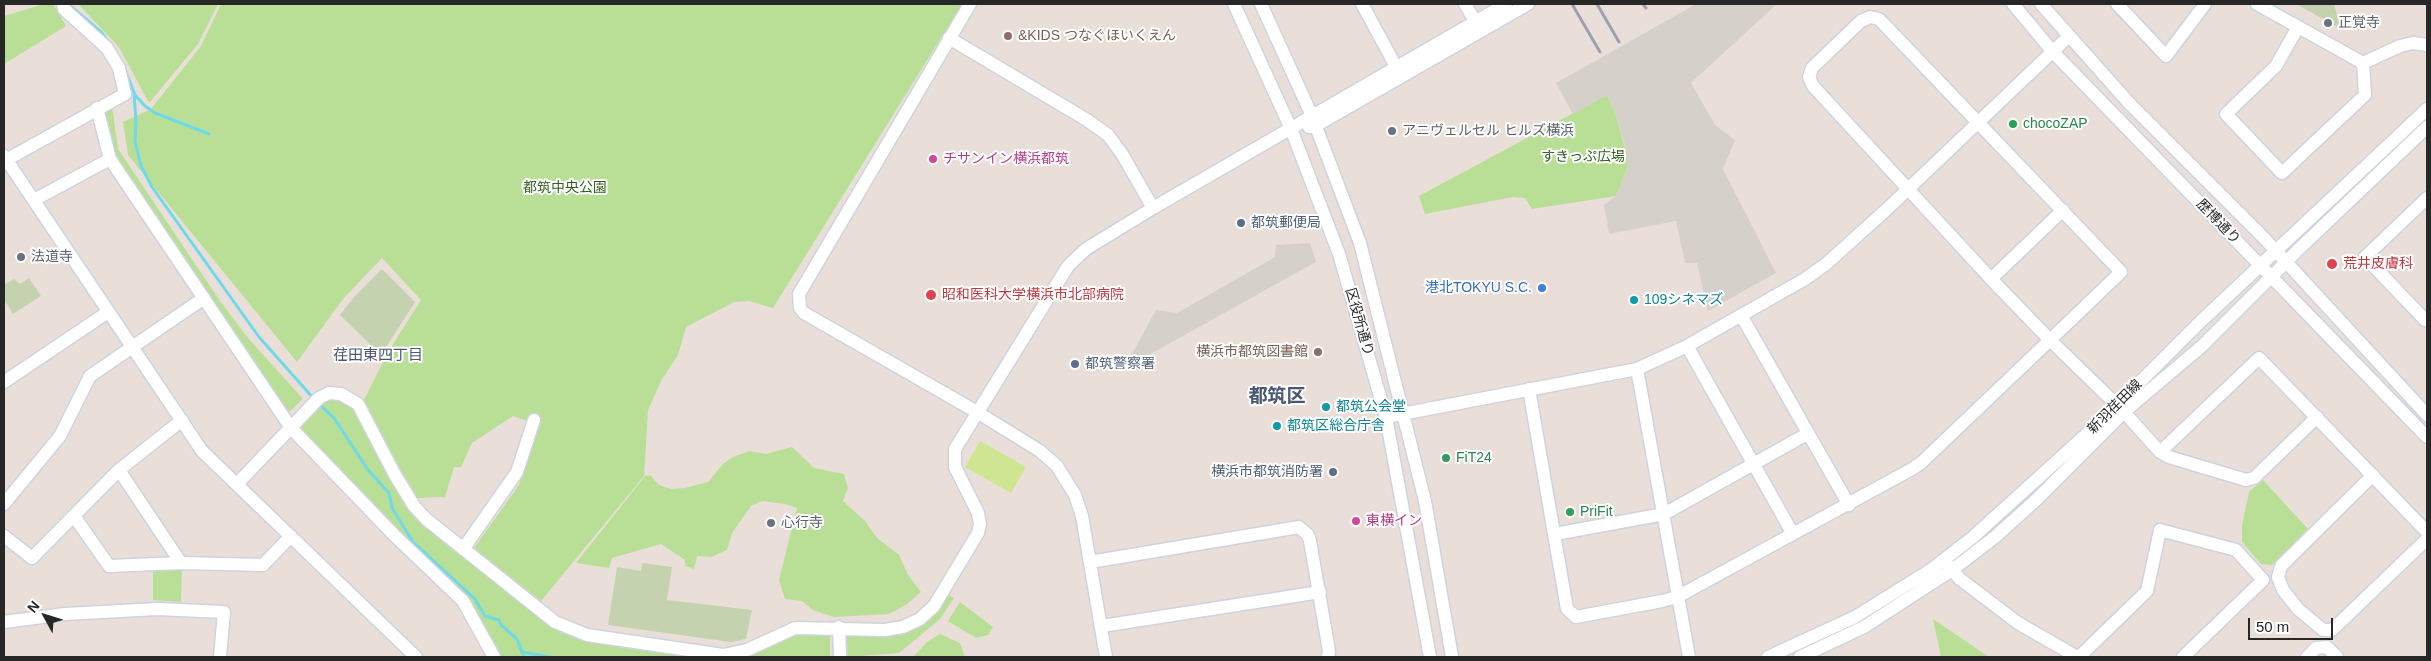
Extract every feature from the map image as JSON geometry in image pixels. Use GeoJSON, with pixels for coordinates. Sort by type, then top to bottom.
{"type":"FeatureCollection","features":[{"type":"Feature","properties":{"kind":"street"},"geometry":{"type":"LineString","coordinates":[[63,4],[64,8],[100,39],[120,68],[125,94],[5,158],[202,451],[416,657]]}},
{"type":"Feature","properties":{"kind":"street"},"geometry":{"type":"LineString","coordinates":[[970,4],[799,294],[798,302],[804,313],[977,412],[1040,451],[1057,466],[1077,500],[1102,626],[1106,657]]}},
{"type":"Feature","properties":{"kind":"street","name":"区役所通り"},"geometry":{"type":"LineString","coordinates":[[1234,4],[1291,129],[1339,254],[1386,417],[1430,657]]}},
{"type":"Feature","properties":{"kind":"street","name":"区役所通り"},"geometry":{"type":"LineString","coordinates":[[1261,4],[1314,121],[1360,243],[1425,501],[1452,657]]}},
{"type":"Feature","properties":{"kind":"street"},"geometry":{"type":"LineString","coordinates":[[1362,4],[1398,71]]}},
{"type":"Feature","properties":{"kind":"street"},"geometry":{"type":"LineString","coordinates":[[1465,4],[1475,22]]}},
{"type":"Feature","properties":{"kind":"street"},"geometry":{"type":"LineString","coordinates":[[237,484],[320,398],[335,392],[350,397],[358,404],[395,475],[414,506],[426,519],[555,622],[587,635],[723,655],[747,650],[795,628],[885,630],[903,627],[920,619],[934,606],[978,533],[980,524],[978,513],[953,462],[955,449],[1068,266],[1086,249],[1152,208],[1291,129],[1314,121],[1506,4]]}},
{"type":"Feature","properties":{"kind":"street"},"geometry":{"type":"LineString","coordinates":[[1398,71],[1528,4]]}},
{"type":"Feature","properties":{"kind":"street","name":"歴博通り"},"geometry":{"type":"LineString","coordinates":[[2013,4],[2053,52],[2427,437]]}},
{"type":"Feature","properties":{"kind":"street","name":"歴博通り"},"geometry":{"type":"LineString","coordinates":[[2041,4],[2128,104],[2286,262],[2427,415]]}},
{"type":"Feature","properties":{"kind":"street"},"geometry":{"type":"LineString","coordinates":[[2117,4],[2166,56],[2205,4]]}},
{"type":"Feature","properties":{"kind":"street"},"geometry":{"type":"LineString","coordinates":[[2257,4],[2364,63]]}},
{"type":"Feature","properties":{"kind":"street"},"geometry":{"type":"LineString","coordinates":[[1529,389],[1567,609],[1576,617],[1677,597],[1848,505],[1922,462],[2050,340],[2120,272],[1879,18],[1870,17],[1861,21],[1812,68],[1808,77],[1813,86],[1991,279],[2050,340],[2120,408],[2160,452],[2169,457],[2246,480],[2254,478],[2317,417]]}},
{"type":"Feature","properties":{"kind":"street"},"geometry":{"type":"LineString","coordinates":[[2298,27],[2276,66],[2226,114],[2282,173],[2365,95],[2364,63]]}},
{"type":"Feature","properties":{"kind":"street"},"geometry":{"type":"LineString","coordinates":[[1386,417],[1404,412],[1636,369],[1688,346],[1805,279],[1826,264],[2069,36]]}},
{"type":"Feature","properties":{"kind":"street"},"geometry":{"type":"LineString","coordinates":[[949,38],[1087,120],[1108,135],[1122,154],[1152,208]]}},
{"type":"Feature","properties":{"kind":"street"},"geometry":{"type":"LineString","coordinates":[[2364,63],[2400,46],[2413,43],[2427,45]]}},
{"type":"Feature","properties":{"kind":"street"},"geometry":{"type":"LineString","coordinates":[[97,108],[110,159],[204,298],[294,424],[396,537],[463,602],[494,657]]}},
{"type":"Feature","properties":{"kind":"street","name":"新羽荏田線"},"geometry":{"type":"LineString","coordinates":[[1800,657],[1864,627],[1952,570],[2038,499],[2120,408],[2260,265],[2427,109]]}},
{"type":"Feature","properties":{"kind":"street","name":"新羽荏田線"},"geometry":{"type":"LineString","coordinates":[[1768,657],[1855,617],[1945,560],[2004,511],[2120,408],[2202,346],[2286,262],[2427,127]]}},
{"type":"Feature","properties":{"kind":"street"},"geometry":{"type":"LineString","coordinates":[[34,200],[110,159]]}},
{"type":"Feature","properties":{"kind":"street"},"geometry":{"type":"LineString","coordinates":[[2426,321],[2365,257],[2427,198]]}},
{"type":"Feature","properties":{"kind":"street"},"geometry":{"type":"LineString","coordinates":[[1991,279],[2063,210]]}},
{"type":"Feature","properties":{"kind":"street"},"geometry":{"type":"LineString","coordinates":[[4,504],[60,436],[90,376],[204,298]]}},
{"type":"Feature","properties":{"kind":"street"},"geometry":{"type":"LineString","coordinates":[[4,382],[108,312]]}},
{"type":"Feature","properties":{"kind":"street"},"geometry":{"type":"LineString","coordinates":[[1741,315],[1848,505]]}},
{"type":"Feature","properties":{"kind":"street"},"geometry":{"type":"LineString","coordinates":[[1688,346],[1793,534]]}},
{"type":"Feature","properties":{"kind":"street"},"geometry":{"type":"LineString","coordinates":[[2160,452],[2259,358],[2427,532]]}},
{"type":"Feature","properties":{"kind":"street"},"geometry":{"type":"LineString","coordinates":[[1636,369],[1689,657]]}},
{"type":"Feature","properties":{"kind":"street"},"geometry":{"type":"LineString","coordinates":[[4,536],[32,558],[119,470],[182,420]]}},
{"type":"Feature","properties":{"kind":"street"},"geometry":{"type":"LineString","coordinates":[[463,549],[517,472],[534,420]]}},
{"type":"Feature","properties":{"kind":"street"},"geometry":{"type":"LineString","coordinates":[[1555,534],[1664,514],[1807,434]]}},
{"type":"Feature","properties":{"kind":"street"},"geometry":{"type":"LineString","coordinates":[[119,470],[181,563]]}},
{"type":"Feature","properties":{"kind":"street"},"geometry":{"type":"LineString","coordinates":[[2373,475],[2281,566],[2278,577],[2283,590],[2298,609],[2324,630],[2332,630],[2427,539]]}},
{"type":"Feature","properties":{"kind":"street"},"geometry":{"type":"LineString","coordinates":[[74,516],[109,566],[181,563],[263,565],[291,536]]}},
{"type":"Feature","properties":{"kind":"street"},"geometry":{"type":"LineString","coordinates":[[1090,562],[1299,527],[1308,536],[1310,541],[1320,592],[1329,652],[1328,657]]}},
{"type":"Feature","properties":{"kind":"street"},"geometry":{"type":"LineString","coordinates":[[1945,560],[1960,579],[2018,623],[2078,657],[2147,591],[2160,530],[2236,550],[2263,580],[2183,657]]}},
{"type":"Feature","properties":{"kind":"street"},"geometry":{"type":"LineString","coordinates":[[1102,626],[1320,592]]}},
{"type":"Feature","properties":{"kind":"street"},"geometry":{"type":"LineString","coordinates":[[4,622],[65,614],[138,610],[224,612],[220,657]]}},
{"type":"Feature","properties":{"kind":"street"},"geometry":{"type":"LineString","coordinates":[[839,628],[840,657]]}},
{"type":"Feature","properties":{"kind":"street"},"geometry":{"type":"LineString","coordinates":[[2307,657],[2316,648],[2327,647],[2337,657]]}},
{"type":"Feature","properties":{"kind":"green space"},"geometry":{"type":"Polygon","coordinates":[[[44,4],[53,4],[66,26],[4,64],[4,16],[44,4]]]}},
{"type":"Feature","properties":{"kind":"green space"},"geometry":{"type":"Polygon","coordinates":[[[78,4],[218,4],[198,44],[149,103],[119,47],[78,4]]]}},
{"type":"Feature","properties":{"kind":"green space","name":"都筑中央公園"},"geometry":{"type":"Polygon","coordinates":[[[221,4],[962,4],[773,308],[749,301],[734,302],[686,327],[678,355],[662,379],[648,410],[644,476],[541,601],[474,548],[519,485],[538,425],[513,416],[472,443],[461,467],[454,467],[445,497],[418,498],[399,467],[364,400],[388,352],[421,300],[382,258],[343,299],[297,362],[128,155],[123,122],[151,109],[201,46],[221,4]]]}},
{"type":"Feature","properties":{"kind":"green space"},"geometry":{"type":"Polygon","coordinates":[[[2296,4],[2334,4],[2341,29],[2296,4]]]}},
{"type":"Feature","properties":{"kind":"green space","name":"すきっぷ広場"},"geometry":{"type":"Polygon","coordinates":[[[1607,95],[1616,115],[1628,167],[1616,196],[1532,209],[1525,198],[1513,197],[1425,214],[1419,196],[1607,95]]]}},
{"type":"Feature","properties":{"kind":"green space"},"geometry":{"type":"Polygon","coordinates":[[[112,106],[118,149],[220,301],[248,338],[303,399],[289,412],[113,154],[103,111],[112,106]]]}},
{"type":"Feature","properties":{"kind":"green space"},"geometry":{"type":"Polygon","coordinates":[[[382,269],[415,302],[381,355],[340,315],[354,297],[382,269]]]}},
{"type":"Feature","properties":{"kind":"green space"},"geometry":{"type":"Polygon","coordinates":[[[29,278],[41,296],[13,314],[4,299],[4,285],[14,279],[20,284],[29,278]]]}},
{"type":"Feature","properties":{"kind":"green space"},"geometry":{"type":"Polygon","coordinates":[[[337,398],[356,408],[404,499],[560,628],[712,657],[496,657],[472,603],[417,551],[302,432],[301,425],[326,402],[337,398]]]}},
{"type":"Feature","properties":{"kind":"green space"},"geometry":{"type":"Polygon","coordinates":[[[980,441],[1026,467],[1011,493],[965,467],[980,441]]]}},
{"type":"Feature","properties":{"kind":"green space"},"geometry":{"type":"Polygon","coordinates":[[[792,447],[814,468],[844,474],[848,488],[843,501],[865,521],[877,538],[899,555],[908,575],[921,592],[907,604],[889,614],[834,617],[813,610],[802,601],[785,599],[779,580],[797,508],[785,504],[762,501],[751,506],[732,533],[727,550],[711,557],[697,556],[694,569],[685,566],[685,560],[661,544],[612,558],[609,568],[576,563],[645,476],[650,475],[659,485],[671,489],[685,488],[708,482],[723,464],[733,457],[750,451],[766,454],[792,447]]]}},
{"type":"Feature","properties":{"kind":"green space"},"geometry":{"type":"Polygon","coordinates":[[[2263,480],[2308,529],[2272,565],[2261,564],[2242,542],[2242,526],[2249,492],[2263,480]]]}},
{"type":"Feature","properties":{"kind":"green space"},"geometry":{"type":"Polygon","coordinates":[[[642,563],[672,567],[667,600],[752,610],[746,639],[731,642],[608,625],[617,567],[641,571],[642,563]]]}},
{"type":"Feature","properties":{"kind":"green space"},"geometry":{"type":"Polygon","coordinates":[[[182,570],[181,602],[153,600],[153,571],[182,570]]]}},
{"type":"Feature","properties":{"kind":"green space"},"geometry":{"type":"Polygon","coordinates":[[[949,595],[954,598],[940,619],[899,653],[848,657],[846,633],[887,636],[911,629],[932,617],[949,595]]]}},
{"type":"Feature","properties":{"kind":"green space"},"geometry":{"type":"Polygon","coordinates":[[[960,602],[993,627],[988,635],[976,638],[948,621],[960,602]]]}},
{"type":"Feature","properties":{"kind":"green space"},"geometry":{"type":"Polygon","coordinates":[[[1933,619],[1989,657],[1941,657],[1933,619]]]}},
{"type":"Feature","properties":{"kind":"green space"},"geometry":{"type":"Polygon","coordinates":[[[798,634],[830,635],[830,657],[742,657],[754,655],[798,634]]]}},
{"type":"Feature","properties":{"kind":"green space"},"geometry":{"type":"Polygon","coordinates":[[[940,634],[960,643],[965,657],[913,657],[927,642],[940,634]]]}},
{"type":"Feature","properties":{"kind":"shaded area","name":"すきっぷ広場"},"geometry":{"type":"Polygon","coordinates":[[[1696,4],[1777,4],[1691,83],[1715,125],[1735,140],[1723,169],[1776,273],[1708,311],[1697,263],[1685,263],[1676,221],[1609,234],[1604,205],[1616,196],[1628,167],[1625,145],[1616,115],[1607,95],[1573,114],[1556,83],[1696,4]]]}},
{"type":"Feature","properties":{"kind":"shaded area"},"geometry":{"type":"Polygon","coordinates":[[[1310,243],[1316,262],[1138,361],[1127,363],[1156,310],[1177,313],[1275,257],[1276,245],[1310,243]]]}},
{"type":"Feature","properties":{"kind":"waterway"},"geometry":{"type":"LineString","coordinates":[[68,4],[101,32],[111,45]]}},
{"type":"Feature","properties":{"kind":"waterway"},"geometry":{"type":"LineString","coordinates":[[127,75],[135,95],[145,106],[155,113],[209,134]]}},
{"type":"Feature","properties":{"kind":"waterway"},"geometry":{"type":"LineString","coordinates":[[134,93],[135,141],[141,166],[152,187],[259,337],[314,399]]}},
{"type":"Feature","properties":{"kind":"waterway"},"geometry":{"type":"LineString","coordinates":[[318,403],[334,418],[368,470],[389,493],[392,508],[413,542],[475,599],[485,616],[499,620],[501,625],[517,639],[524,657]]}},
{"type":"Feature","properties":{"kind":"waterway"},"geometry":{"type":"LineString","coordinates":[[523,652],[549,657]]}},
{"type":"Feature","properties":{"kind":"railway"},"geometry":{"type":"LineString","coordinates":[[1572,4],[1600,52]]}},
{"type":"Feature","properties":{"kind":"railway"},"geometry":{"type":"LineString","coordinates":[[1597,4],[1619,42]]}},
{"type":"Feature","properties":{"kind":"railway"},"geometry":{"type":"LineString","coordinates":[[1643,4],[1646,8]]}},
{"type":"Feature","properties":{"kind":"place","name":"正覚寺"},"geometry":{"type":"Point","coordinates":[2328,23]}},
{"type":"Feature","properties":{"kind":"place","name":"&KIDS つなぐほいくえん"},"geometry":{"type":"Point","coordinates":[1008,36]}},
{"type":"Feature","properties":{"kind":"place","name":"chocoZAP"},"geometry":{"type":"Point","coordinates":[2013,124]}},
{"type":"Feature","properties":{"kind":"place","name":"アニヴェルセル ヒルズ横浜"},"geometry":{"type":"Point","coordinates":[1392,131]}},
{"type":"Feature","properties":{"kind":"place","name":"チサンイン横浜都筑"},"geometry":{"type":"Point","coordinates":[933,159]}},
{"type":"Feature","properties":{"kind":"place","name":"都筑郵便局"},"geometry":{"type":"Point","coordinates":[1241,223]}},
{"type":"Feature","properties":{"kind":"place","name":"法道寺"},"geometry":{"type":"Point","coordinates":[21,257]}},
{"type":"Feature","properties":{"kind":"place","name":"荒井皮膚科"},"geometry":{"type":"Point","coordinates":[2332,264]}},
{"type":"Feature","properties":{"kind":"place","name":"港北TOKYU S.C."},"geometry":{"type":"Point","coordinates":[1542,288]}},
{"type":"Feature","properties":{"kind":"place","name":"昭和医科大学横浜市北部病院"},"geometry":{"type":"Point","coordinates":[931,295]}},
{"type":"Feature","properties":{"kind":"place","name":"109シネマズ"},"geometry":{"type":"Point","coordinates":[1634,300]}},
{"type":"Feature","properties":{"kind":"place","name":"横浜市都筑図書館"},"geometry":{"type":"Point","coordinates":[1318,352]}},
{"type":"Feature","properties":{"kind":"place","name":"都筑警察署"},"geometry":{"type":"Point","coordinates":[1075,364]}},
{"type":"Feature","properties":{"kind":"place","name":"都筑公会堂"},"geometry":{"type":"Point","coordinates":[1326,407]}},
{"type":"Feature","properties":{"kind":"place","name":"都筑区総合庁舎"},"geometry":{"type":"Point","coordinates":[1277,426]}},
{"type":"Feature","properties":{"kind":"place","name":"FiT24"},"geometry":{"type":"Point","coordinates":[1446,458]}},
{"type":"Feature","properties":{"kind":"place","name":"横浜市都筑消防署"},"geometry":{"type":"Point","coordinates":[1333,472]}},
{"type":"Feature","properties":{"kind":"place","name":"PriFit"},"geometry":{"type":"Point","coordinates":[1570,512]}},
{"type":"Feature","properties":{"kind":"place","name":"東横イン"},"geometry":{"type":"Point","coordinates":[1356,521]}},
{"type":"Feature","properties":{"kind":"place","name":"心行寺"},"geometry":{"type":"Point","coordinates":[771,523]}},
{"type":"Feature","properties":{"kind":"district","name":"荏田東四丁目"},"geometry":{"type":"Point","coordinates":[378,356]}},
{"type":"Feature","properties":{"kind":"district","name":"都筑区"},"geometry":{"type":"Point","coordinates":[1277,397]}}]}
